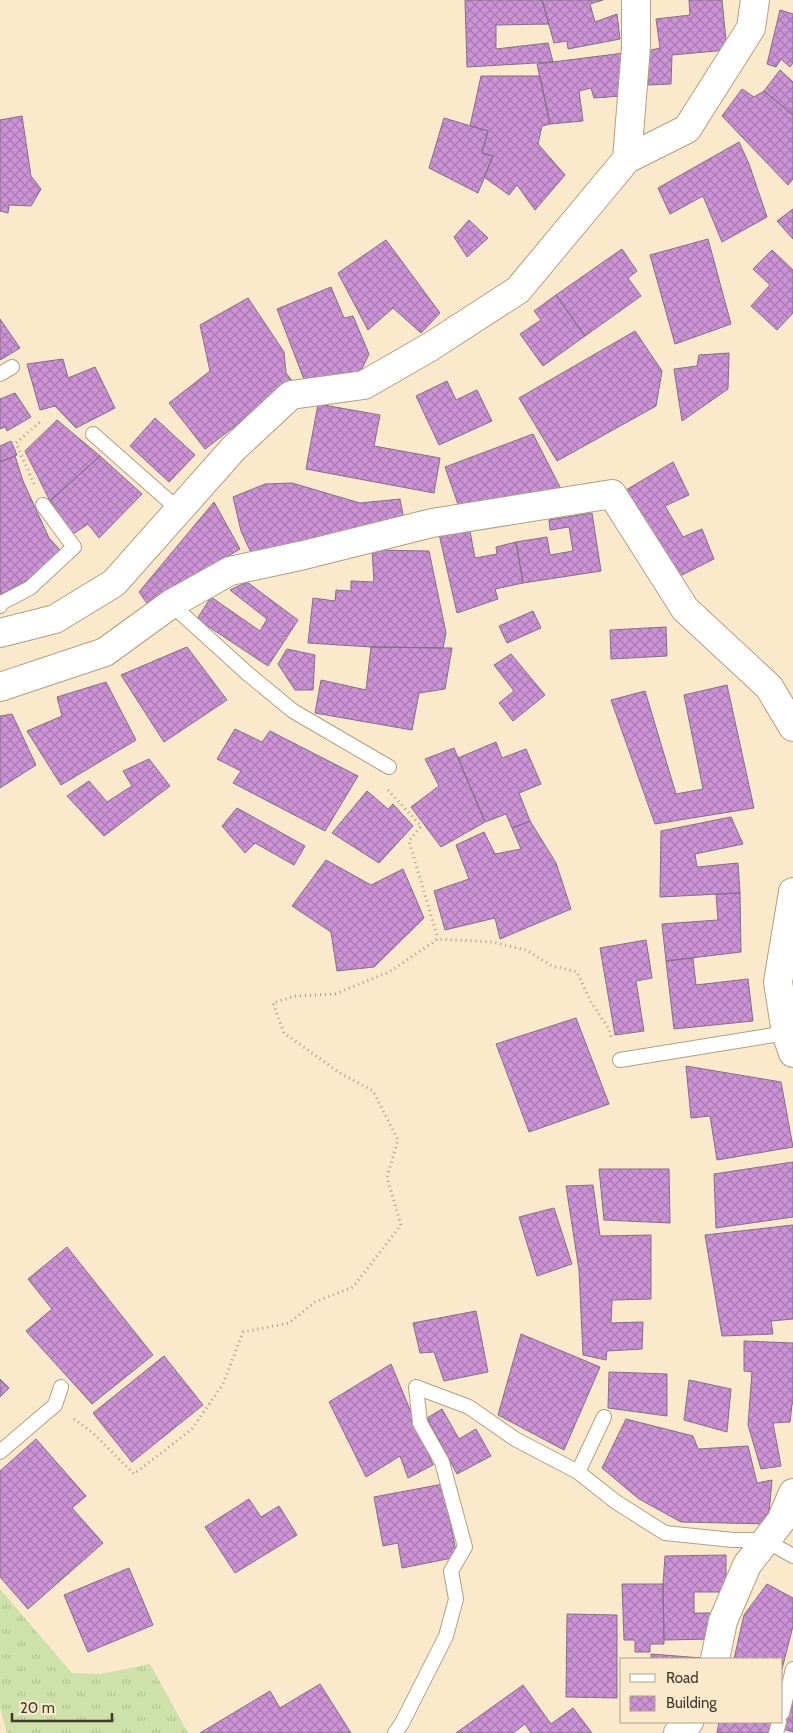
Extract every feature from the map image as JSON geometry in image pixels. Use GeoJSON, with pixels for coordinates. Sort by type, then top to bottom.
{"type":"FeatureCollection","features":[{"type":"Feature","properties":{"kind":"street"},"geometry":{"type":"LineString","coordinates":[[627,159],[636,47],[636,0]]}},
{"type":"Feature","properties":{"kind":"street"},"geometry":{"type":"LineString","coordinates":[[0,633],[55,619],[114,583],[234,448],[292,395],[364,385],[430,347],[518,290],[627,159],[687,129],[751,28],[755,0]]}},
{"type":"Feature","properties":{"kind":"street"},"geometry":{"type":"LineString","coordinates":[[0,687],[105,652],[171,604],[230,571],[304,555],[432,523],[612,494],[685,609],[769,687],[793,727]]}},
{"type":"Feature","properties":{"kind":"street"},"geometry":{"type":"LineString","coordinates":[[790,1043],[778,982],[793,892]]}},
{"type":"Feature","properties":{"kind":"street"},"geometry":{"type":"LineString","coordinates":[[715,1658],[723,1621],[747,1565],[781,1521],[793,1493]]}},
{"type":"Feature","properties":{"kind":"street"},"geometry":{"type":"LineString","coordinates":[[678,1733],[688,1723]]}},
{"type":"Feature","properties":{"kind":"lane"},"geometry":{"type":"LineString","coordinates":[[93,434],[179,510]]}},
{"type":"Feature","properties":{"kind":"lane"},"geometry":{"type":"LineString","coordinates":[[0,606],[1,603],[30,588],[74,547],[43,505]]}},
{"type":"Feature","properties":{"kind":"lane"},"geometry":{"type":"LineString","coordinates":[[171,604],[248,674],[293,711],[389,767]]}},
{"type":"Feature","properties":{"kind":"lane"},"geometry":{"type":"LineString","coordinates":[[620,1060],[790,1043]]}},
{"type":"Feature","properties":{"kind":"lane"},"geometry":{"type":"LineString","coordinates":[[0,1452],[55,1405],[62,1387]]}},
{"type":"Feature","properties":{"kind":"lane"},"geometry":{"type":"LineString","coordinates":[[395,1733],[402,1723],[446,1636],[456,1599],[450,1571],[465,1547],[442,1462],[420,1423],[416,1387],[469,1407],[516,1439],[578,1472],[616,1502],[665,1533],[732,1540],[765,1540],[793,1556]]}},
{"type":"Feature","properties":{"kind":"lane"},"geometry":{"type":"LineString","coordinates":[[578,1472],[604,1417]]}},
{"type":"Feature","properties":{"kind":"lane"},"geometry":{"type":"LineString","coordinates":[[783,1709],[793,1669]]}},
{"type":"Feature","properties":{"kind":"path"},"geometry":{"type":"LineString","coordinates":[[40,422],[16,443],[43,505]]}},
{"type":"Feature","properties":{"kind":"path"},"geometry":{"type":"LineString","coordinates":[[389,767],[381,782],[421,826],[409,841],[438,939]]}},
{"type":"Feature","properties":{"kind":"path"},"geometry":{"type":"LineString","coordinates":[[55,1405],[94,1433],[134,1474],[192,1429],[223,1384],[243,1332],[289,1323],[315,1302],[353,1288],[401,1225],[387,1176],[398,1140],[373,1091],[340,1073],[284,1033],[273,1003],[295,996],[335,994],[389,972],[438,939],[492,942],[526,950],[552,966],[576,972],[591,1002],[609,1029],[620,1060]]}},
{"type":"Feature","properties":{"kind":"green space"},"geometry":{"type":"Polygon","coordinates":[[[0,1589],[72,1673],[101,1674],[150,1664],[188,1733],[7,1733],[0,1708],[0,1589]]]}},
{"type":"Feature","properties":{"kind":"building"},"geometry":{"type":"Polygon","coordinates":[[[465,0],[542,0],[549,24],[496,25],[496,49],[548,43],[553,62],[467,67],[465,0]]]}},
{"type":"Feature","properties":{"kind":"building"},"geometry":{"type":"Polygon","coordinates":[[[542,0],[603,0],[590,4],[595,22],[617,14],[620,39],[568,49],[567,41],[554,43],[542,0]]]}},
{"type":"Feature","properties":{"kind":"building"},"geometry":{"type":"Polygon","coordinates":[[[689,0],[722,0],[727,50],[672,55],[671,84],[648,85],[647,51],[660,48],[656,19],[690,15],[689,0]]]}},
{"type":"Feature","properties":{"kind":"building"},"geometry":{"type":"Polygon","coordinates":[[[780,10],[793,14],[793,63],[790,67],[781,59],[776,67],[767,64],[780,10]]]}},
{"type":"Feature","properties":{"kind":"building"},"geometry":{"type":"Polygon","coordinates":[[[624,53],[622,96],[594,98],[591,88],[579,91],[583,121],[550,124],[537,64],[624,53]]]}},
{"type":"Feature","properties":{"kind":"building"},"geometry":{"type":"Polygon","coordinates":[[[780,70],[793,82],[793,115],[764,91],[780,70]]]}},
{"type":"Feature","properties":{"kind":"building"},"geometry":{"type":"Polygon","coordinates":[[[481,76],[540,76],[550,124],[542,126],[538,144],[565,175],[535,210],[517,185],[509,195],[484,177],[493,156],[482,153],[488,131],[470,126],[481,76]]]}},
{"type":"Feature","properties":{"kind":"building"},"geometry":{"type":"Polygon","coordinates":[[[742,89],[754,97],[764,91],[793,115],[793,179],[788,185],[722,116],[742,89]]]}},
{"type":"Feature","properties":{"kind":"building"},"geometry":{"type":"Polygon","coordinates":[[[22,116],[31,176],[41,189],[31,206],[9,205],[8,213],[0,211],[0,120],[22,116]]]}},
{"type":"Feature","properties":{"kind":"building"},"geometry":{"type":"Polygon","coordinates":[[[444,118],[488,131],[482,153],[493,156],[478,193],[429,168],[444,118]]]}},
{"type":"Feature","properties":{"kind":"building"},"geometry":{"type":"Polygon","coordinates":[[[739,142],[749,164],[767,217],[722,242],[703,196],[670,214],[658,188],[739,142]]]}},
{"type":"Feature","properties":{"kind":"building"},"geometry":{"type":"Polygon","coordinates":[[[793,209],[793,239],[777,221],[793,209]]]}},
{"type":"Feature","properties":{"kind":"building"},"geometry":{"type":"Polygon","coordinates":[[[469,220],[488,238],[467,257],[454,237],[469,220]]]}},
{"type":"Feature","properties":{"kind":"building"},"geometry":{"type":"Polygon","coordinates":[[[708,239],[731,324],[675,344],[650,255],[708,239]]]}},
{"type":"Feature","properties":{"kind":"building"},"geometry":{"type":"Polygon","coordinates":[[[386,240],[440,313],[421,333],[393,308],[368,330],[338,273],[386,240]]]}},
{"type":"Feature","properties":{"kind":"building"},"geometry":{"type":"Polygon","coordinates":[[[622,249],[637,271],[628,278],[641,296],[585,336],[556,295],[622,249]]]}},
{"type":"Feature","properties":{"kind":"building"},"geometry":{"type":"Polygon","coordinates":[[[772,250],[793,270],[793,313],[777,330],[751,306],[770,285],[753,269],[772,250]]]}},
{"type":"Feature","properties":{"kind":"building"},"geometry":{"type":"Polygon","coordinates":[[[331,287],[344,318],[353,316],[369,354],[358,377],[305,382],[277,309],[331,287]]]}},
{"type":"Feature","properties":{"kind":"building"},"geometry":{"type":"Polygon","coordinates":[[[556,295],[585,336],[543,366],[520,334],[541,320],[534,311],[556,295]]]}},
{"type":"Feature","properties":{"kind":"building"},"geometry":{"type":"Polygon","coordinates":[[[248,298],[284,352],[286,373],[293,382],[205,449],[169,403],[210,371],[200,325],[248,298]]]}},
{"type":"Feature","properties":{"kind":"building"},"geometry":{"type":"Polygon","coordinates":[[[0,319],[20,348],[0,360],[0,319]]]}},
{"type":"Feature","properties":{"kind":"building"},"geometry":{"type":"Polygon","coordinates":[[[635,331],[662,371],[656,406],[557,461],[519,398],[635,331]]]}},
{"type":"Feature","properties":{"kind":"building"},"geometry":{"type":"Polygon","coordinates":[[[729,353],[728,389],[682,421],[674,369],[697,366],[699,355],[729,353]]]}},
{"type":"Feature","properties":{"kind":"building"},"geometry":{"type":"Polygon","coordinates":[[[63,359],[68,378],[95,367],[115,408],[76,428],[55,406],[40,410],[27,364],[63,359]]]}},
{"type":"Feature","properties":{"kind":"building"},"geometry":{"type":"Polygon","coordinates":[[[447,381],[456,400],[477,390],[492,421],[439,445],[416,396],[447,381]]]}},
{"type":"Feature","properties":{"kind":"building"},"geometry":{"type":"Polygon","coordinates":[[[15,393],[31,417],[7,431],[5,427],[0,429],[0,399],[15,393]]]}},
{"type":"Feature","properties":{"kind":"building"},"geometry":{"type":"Polygon","coordinates":[[[318,404],[380,415],[374,446],[440,458],[434,493],[306,469],[318,404]]]}},
{"type":"Feature","properties":{"kind":"building"},"geometry":{"type":"Polygon","coordinates":[[[155,418],[195,455],[169,482],[130,446],[155,418]]]}},
{"type":"Feature","properties":{"kind":"building"},"geometry":{"type":"Polygon","coordinates":[[[57,420],[100,456],[50,501],[25,451],[57,420]]]}},
{"type":"Feature","properties":{"kind":"building"},"geometry":{"type":"Polygon","coordinates":[[[533,434],[561,489],[460,510],[445,467],[533,434]]]}},
{"type":"Feature","properties":{"kind":"building"},"geometry":{"type":"Polygon","coordinates":[[[11,441],[17,455],[0,462],[0,446],[11,441]]]}},
{"type":"Feature","properties":{"kind":"building"},"geometry":{"type":"Polygon","coordinates":[[[15,456],[23,481],[49,538],[61,551],[29,579],[0,595],[0,462],[15,456]]]}},
{"type":"Feature","properties":{"kind":"building"},"geometry":{"type":"Polygon","coordinates":[[[100,456],[142,494],[99,538],[88,524],[73,534],[50,501],[100,456]]]}},
{"type":"Feature","properties":{"kind":"building"},"geometry":{"type":"Polygon","coordinates":[[[673,462],[689,495],[665,506],[683,537],[702,529],[714,559],[680,576],[626,490],[673,462]]]}},
{"type":"Feature","properties":{"kind":"building"},"geometry":{"type":"Polygon","coordinates":[[[292,483],[360,503],[400,499],[404,520],[253,557],[241,531],[233,497],[265,484],[292,483]]]}},
{"type":"Feature","properties":{"kind":"building"},"geometry":{"type":"Polygon","coordinates":[[[214,502],[240,549],[189,579],[151,609],[139,592],[214,502]]]}},
{"type":"Feature","properties":{"kind":"building"},"geometry":{"type":"Polygon","coordinates":[[[592,513],[601,571],[523,583],[516,542],[547,537],[550,555],[573,551],[569,527],[550,530],[549,520],[592,513]]]}},
{"type":"Feature","properties":{"kind":"building"},"geometry":{"type":"Polygon","coordinates":[[[469,526],[475,558],[497,554],[496,547],[516,542],[523,583],[495,589],[498,599],[457,613],[439,534],[469,526]]]}},
{"type":"Feature","properties":{"kind":"building"},"geometry":{"type":"Polygon","coordinates":[[[372,550],[429,551],[446,633],[443,648],[371,647],[308,643],[313,598],[335,601],[336,590],[351,591],[351,581],[374,582],[372,550]]]}},
{"type":"Feature","properties":{"kind":"building"},"geometry":{"type":"Polygon","coordinates":[[[247,582],[298,620],[268,666],[197,619],[211,597],[260,631],[267,619],[230,590],[247,582]]]}},
{"type":"Feature","properties":{"kind":"building"},"geometry":{"type":"Polygon","coordinates":[[[533,611],[541,628],[507,643],[499,626],[533,611]]]}},
{"type":"Feature","properties":{"kind":"building"},"geometry":{"type":"Polygon","coordinates":[[[666,627],[667,656],[611,659],[610,630],[666,627]]]}},
{"type":"Feature","properties":{"kind":"building"},"geometry":{"type":"Polygon","coordinates":[[[187,647],[227,700],[164,742],[121,675],[187,647]]]}},
{"type":"Feature","properties":{"kind":"building"},"geometry":{"type":"Polygon","coordinates":[[[371,647],[452,648],[445,689],[419,693],[412,730],[315,713],[321,680],[366,690],[371,647]]]}},
{"type":"Feature","properties":{"kind":"building"},"geometry":{"type":"Polygon","coordinates":[[[287,649],[315,655],[313,690],[295,690],[278,664],[287,649]]]}},
{"type":"Feature","properties":{"kind":"building"},"geometry":{"type":"Polygon","coordinates":[[[511,654],[545,695],[513,721],[499,703],[514,691],[494,665],[511,654]]]}},
{"type":"Feature","properties":{"kind":"building"},"geometry":{"type":"Polygon","coordinates":[[[106,682],[136,740],[61,785],[27,731],[62,716],[57,697],[106,682]]]}},
{"type":"Feature","properties":{"kind":"building"},"geometry":{"type":"Polygon","coordinates":[[[727,685],[754,808],[655,824],[611,700],[645,691],[676,794],[703,789],[684,695],[727,685]]]}},
{"type":"Feature","properties":{"kind":"building"},"geometry":{"type":"Polygon","coordinates":[[[12,714],[36,765],[0,788],[0,716],[12,714]]]}},
{"type":"Feature","properties":{"kind":"building"},"geometry":{"type":"Polygon","coordinates":[[[235,729],[262,742],[270,731],[358,776],[325,831],[233,783],[241,771],[217,759],[235,729]]]}},
{"type":"Feature","properties":{"kind":"building"},"geometry":{"type":"Polygon","coordinates":[[[496,742],[502,758],[526,749],[541,784],[519,793],[530,821],[512,828],[506,814],[485,822],[458,758],[496,742]]]}},
{"type":"Feature","properties":{"kind":"building"},"geometry":{"type":"Polygon","coordinates":[[[454,748],[485,822],[441,847],[411,807],[439,786],[425,759],[454,748]]]}},
{"type":"Feature","properties":{"kind":"building"},"geometry":{"type":"Polygon","coordinates":[[[149,759],[170,786],[104,836],[67,796],[89,781],[107,802],[132,786],[123,771],[149,759]]]}},
{"type":"Feature","properties":{"kind":"building"},"geometry":{"type":"Polygon","coordinates":[[[367,791],[388,809],[393,804],[413,826],[379,863],[332,833],[367,791]]]}},
{"type":"Feature","properties":{"kind":"building"},"geometry":{"type":"Polygon","coordinates":[[[237,808],[305,846],[294,865],[255,843],[245,853],[222,826],[237,808]]]}},
{"type":"Feature","properties":{"kind":"building"},"geometry":{"type":"Polygon","coordinates":[[[731,817],[743,844],[695,854],[697,867],[738,863],[740,893],[660,897],[661,831],[731,817]]]}},
{"type":"Feature","properties":{"kind":"building"},"geometry":{"type":"Polygon","coordinates":[[[530,821],[556,863],[571,909],[500,939],[495,918],[445,930],[434,891],[469,879],[456,845],[484,832],[495,854],[521,849],[512,828],[530,821]]]}},
{"type":"Feature","properties":{"kind":"building"},"geometry":{"type":"Polygon","coordinates":[[[326,860],[371,885],[403,869],[424,918],[374,967],[337,971],[331,932],[292,906],[326,860]]]}},
{"type":"Feature","properties":{"kind":"building"},"geometry":{"type":"Polygon","coordinates":[[[740,893],[741,952],[666,961],[662,924],[718,920],[716,894],[740,893]]]}},
{"type":"Feature","properties":{"kind":"building"},"geometry":{"type":"Polygon","coordinates":[[[646,940],[652,978],[636,981],[644,1031],[615,1035],[600,948],[646,940]]]}},
{"type":"Feature","properties":{"kind":"building"},"geometry":{"type":"Polygon","coordinates":[[[693,958],[696,985],[748,979],[753,1021],[674,1029],[666,961],[693,958]]]}},
{"type":"Feature","properties":{"kind":"building"},"geometry":{"type":"Polygon","coordinates":[[[576,1018],[609,1104],[529,1132],[496,1044],[576,1018]]]}},
{"type":"Feature","properties":{"kind":"building"},"geometry":{"type":"Polygon","coordinates":[[[686,1066],[781,1082],[793,1147],[717,1160],[710,1116],[691,1118],[686,1066]]]}},
{"type":"Feature","properties":{"kind":"building"},"geometry":{"type":"Polygon","coordinates":[[[793,1162],[793,1217],[716,1228],[714,1174],[793,1162]]]}},
{"type":"Feature","properties":{"kind":"building"},"geometry":{"type":"Polygon","coordinates":[[[599,1169],[669,1169],[670,1223],[604,1220],[599,1169]]]}},
{"type":"Feature","properties":{"kind":"building"},"geometry":{"type":"Polygon","coordinates":[[[593,1185],[600,1236],[651,1235],[651,1299],[612,1300],[611,1323],[643,1322],[642,1349],[607,1351],[606,1360],[583,1355],[579,1270],[566,1186],[593,1185]]]}},
{"type":"Feature","properties":{"kind":"building"},"geometry":{"type":"Polygon","coordinates":[[[554,1208],[572,1264],[537,1276],[519,1217],[554,1208]]]}},
{"type":"Feature","properties":{"kind":"building"},"geometry":{"type":"Polygon","coordinates":[[[793,1225],[793,1319],[771,1321],[773,1334],[722,1336],[705,1235],[793,1225]]]}},
{"type":"Feature","properties":{"kind":"building"},"geometry":{"type":"Polygon","coordinates":[[[67,1247],[153,1355],[92,1404],[26,1331],[52,1309],[28,1279],[67,1247]]]}},
{"type":"Feature","properties":{"kind":"building"},"geometry":{"type":"Polygon","coordinates":[[[476,1311],[488,1372],[444,1381],[434,1352],[420,1353],[413,1323],[476,1311]]]}},
{"type":"Feature","properties":{"kind":"building"},"geometry":{"type":"Polygon","coordinates":[[[521,1334],[600,1367],[564,1450],[498,1415],[521,1334]]]}},
{"type":"Feature","properties":{"kind":"building"},"geometry":{"type":"Polygon","coordinates":[[[744,1341],[793,1343],[793,1404],[790,1422],[773,1423],[781,1466],[761,1469],[748,1425],[752,1372],[744,1371],[744,1341]]]}},
{"type":"Feature","properties":{"kind":"building"},"geometry":{"type":"Polygon","coordinates":[[[164,1356],[203,1405],[132,1462],[93,1413],[164,1356]]]}},
{"type":"Feature","properties":{"kind":"building"},"geometry":{"type":"Polygon","coordinates":[[[391,1364],[433,1465],[408,1478],[400,1456],[366,1477],[329,1402],[391,1364]]]}},
{"type":"Feature","properties":{"kind":"building"},"geometry":{"type":"Polygon","coordinates":[[[609,1372],[667,1374],[667,1416],[608,1408],[609,1372]]]}},
{"type":"Feature","properties":{"kind":"building"},"geometry":{"type":"Polygon","coordinates":[[[0,1379],[9,1388],[0,1397],[0,1379]]]}},
{"type":"Feature","properties":{"kind":"building"},"geometry":{"type":"Polygon","coordinates":[[[689,1380],[731,1389],[727,1432],[684,1420],[689,1380]]]}},
{"type":"Feature","properties":{"kind":"building"},"geometry":{"type":"Polygon","coordinates":[[[442,1409],[459,1439],[476,1429],[491,1456],[457,1474],[427,1418],[442,1409]]]}},
{"type":"Feature","properties":{"kind":"building"},"geometry":{"type":"Polygon","coordinates":[[[626,1419],[693,1436],[698,1449],[748,1446],[757,1483],[772,1480],[768,1524],[681,1522],[639,1499],[602,1468],[626,1419]]]}},
{"type":"Feature","properties":{"kind":"building"},"geometry":{"type":"Polygon","coordinates":[[[36,1439],[86,1496],[72,1508],[103,1543],[28,1609],[0,1577],[0,1471],[36,1439]]]}},
{"type":"Feature","properties":{"kind":"building"},"geometry":{"type":"Polygon","coordinates":[[[443,1484],[457,1557],[402,1568],[398,1543],[383,1546],[374,1497],[443,1484]]]}},
{"type":"Feature","properties":{"kind":"building"},"geometry":{"type":"Polygon","coordinates":[[[249,1499],[261,1517],[279,1506],[297,1535],[235,1573],[205,1527],[249,1499]]]}},
{"type":"Feature","properties":{"kind":"building"},"geometry":{"type":"Polygon","coordinates":[[[726,1555],[726,1592],[694,1592],[694,1613],[711,1613],[712,1639],[664,1640],[663,1584],[665,1556],[726,1555]]]}},
{"type":"Feature","properties":{"kind":"building"},"geometry":{"type":"Polygon","coordinates":[[[129,1568],[153,1625],[88,1652],[64,1595],[129,1568]]]}},
{"type":"Feature","properties":{"kind":"building"},"geometry":{"type":"Polygon","coordinates":[[[622,1584],[663,1584],[664,1644],[650,1644],[650,1652],[635,1652],[635,1640],[624,1640],[622,1584]]]}},
{"type":"Feature","properties":{"kind":"building"},"geometry":{"type":"Polygon","coordinates":[[[767,1584],[793,1598],[793,1626],[783,1665],[783,1658],[734,1658],[744,1615],[767,1584]]]}},
{"type":"Feature","properties":{"kind":"building"},"geometry":{"type":"Polygon","coordinates":[[[567,1614],[617,1615],[617,1698],[566,1697],[567,1614]]]}},
{"type":"Feature","properties":{"kind":"building"},"geometry":{"type":"Polygon","coordinates":[[[651,1654],[702,1658],[651,1658],[651,1654]]]}},
{"type":"Feature","properties":{"kind":"building"},"geometry":{"type":"Polygon","coordinates":[[[320,1684],[351,1733],[200,1733],[270,1691],[280,1708],[320,1684]]]}},
{"type":"Feature","properties":{"kind":"building"},"geometry":{"type":"Polygon","coordinates":[[[523,1685],[551,1724],[573,1708],[592,1733],[531,1733],[525,1724],[513,1733],[456,1733],[523,1685]]]}},
{"type":"Feature","properties":{"kind":"building"},"geometry":{"type":"Polygon","coordinates":[[[793,1690],[793,1732],[780,1728],[793,1690]]]}},
{"type":"Feature","properties":{"kind":"building"},"geometry":{"type":"Polygon","coordinates":[[[719,1723],[772,1723],[769,1733],[717,1733],[719,1723]]]}}]}
